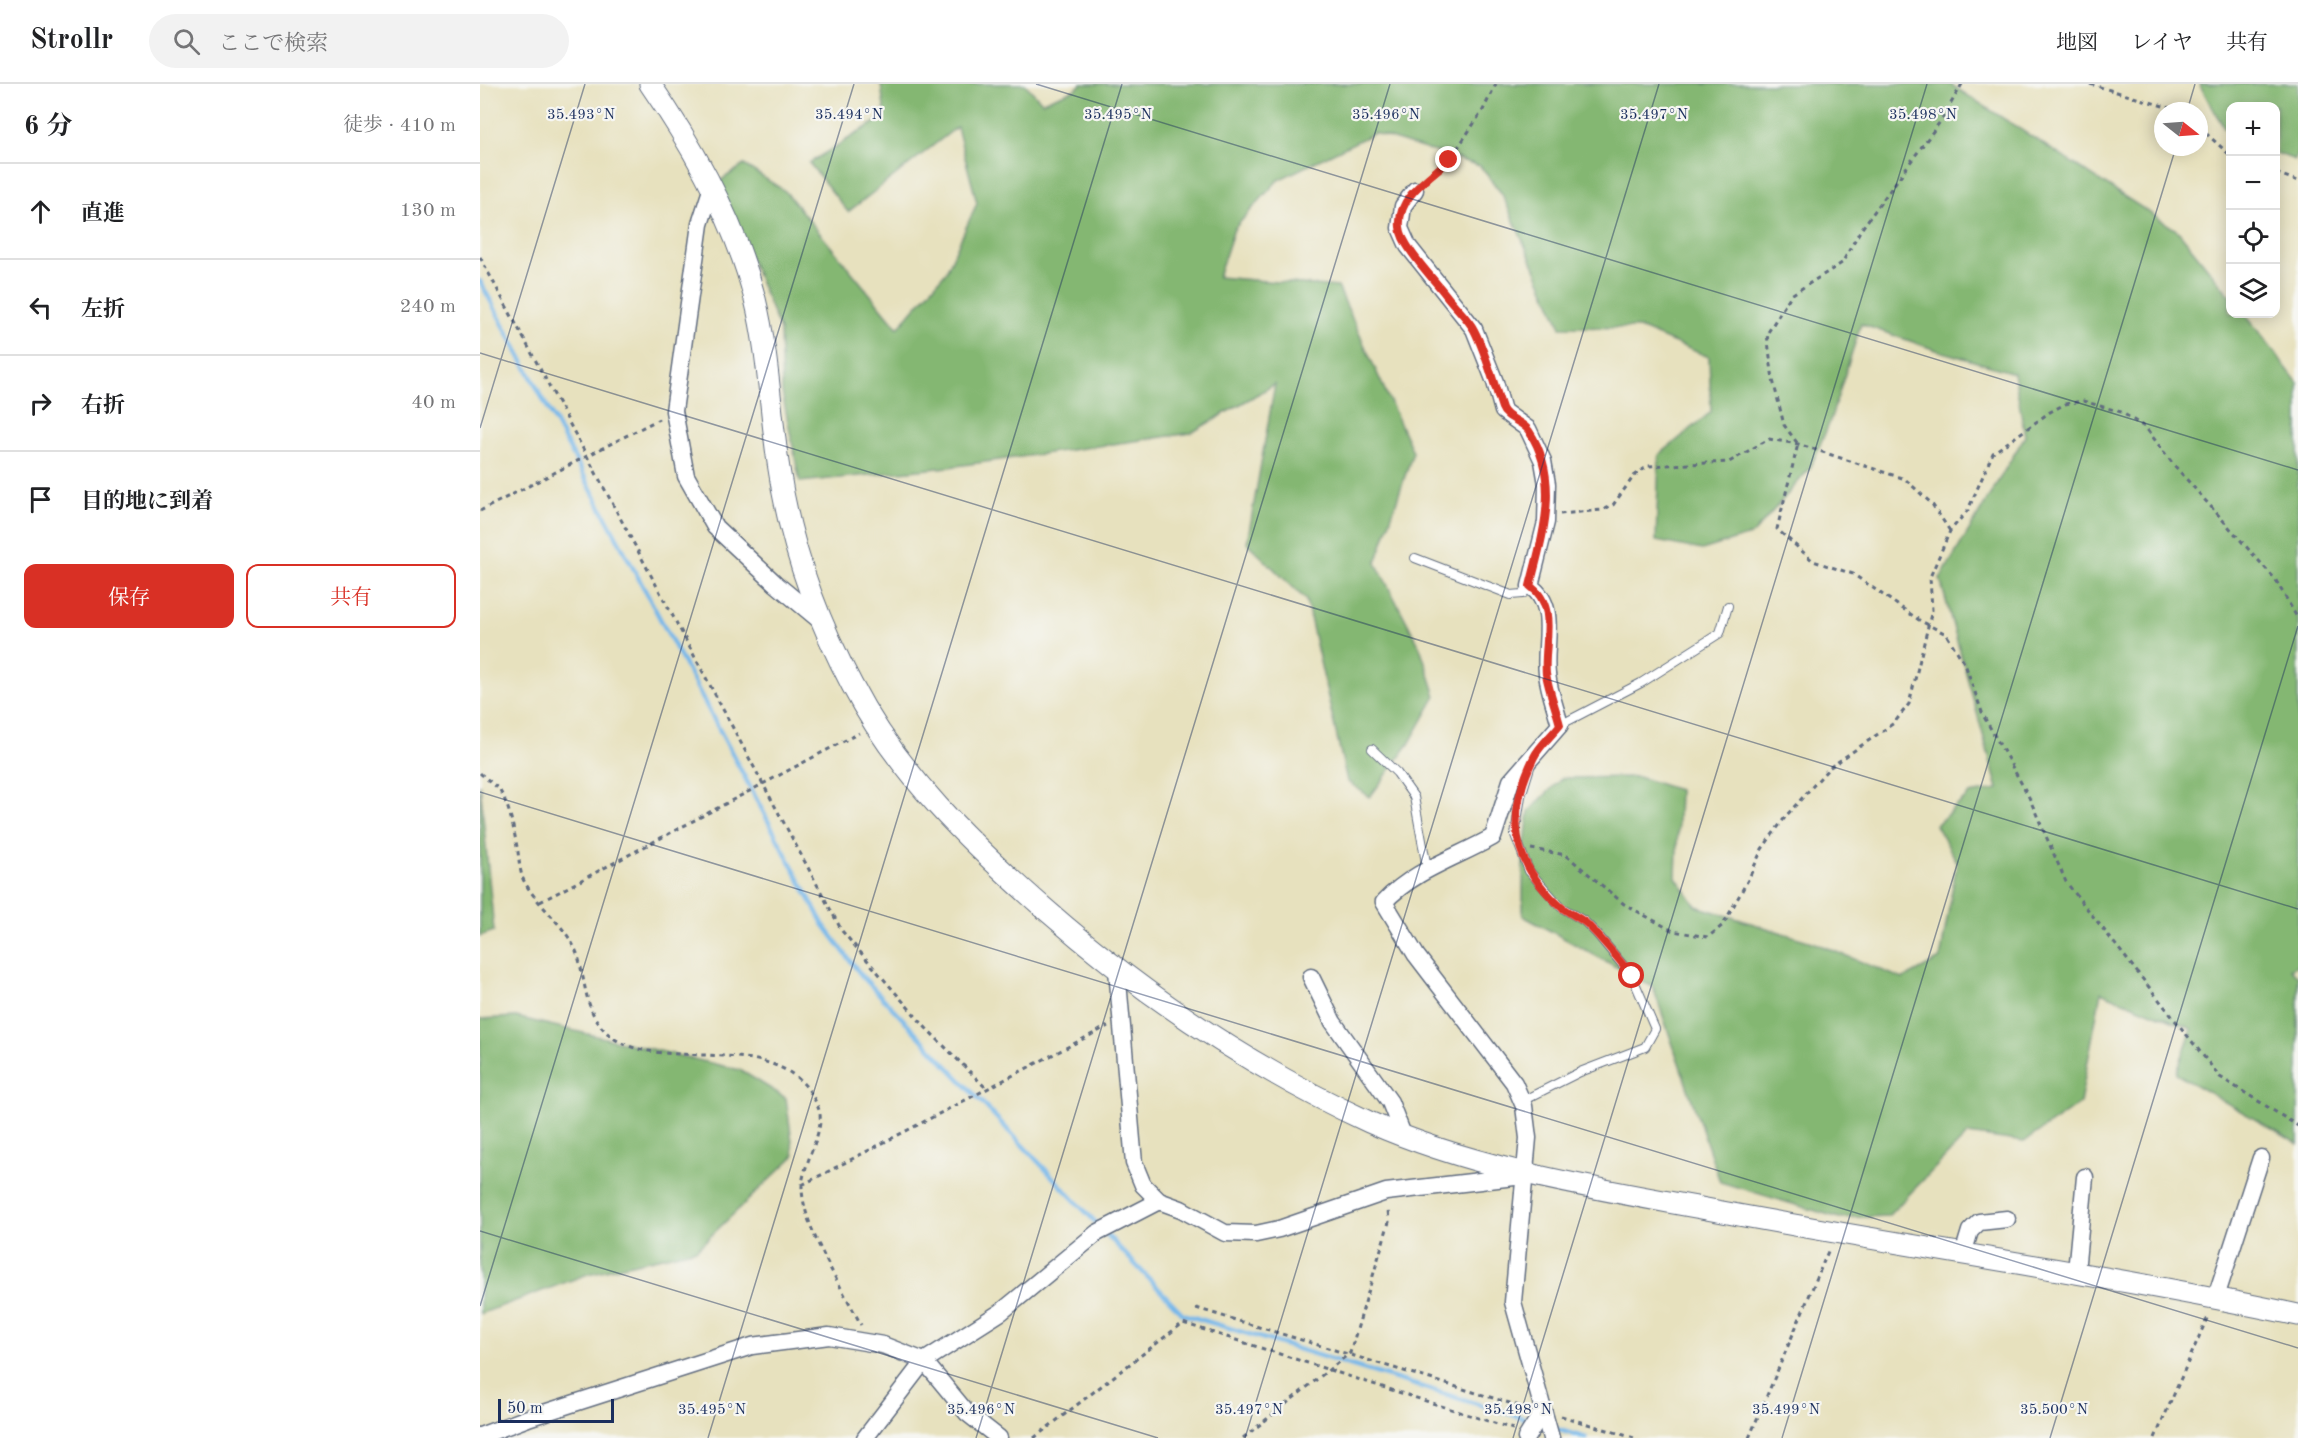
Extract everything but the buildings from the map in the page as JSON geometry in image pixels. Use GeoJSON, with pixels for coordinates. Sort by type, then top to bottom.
{"type":"FeatureCollection","features":[{"type":"Feature","properties":{"kind":"street"},"geometry":{"type":"LineString","coordinates":[[650,84],[671,114],[711,190],[736,244],[754,295],[762,336],[778,468],[790,533],[852,685],[901,762],[959,830],[990,861],[1117,970],[1235,1051],[1372,1123],[1527,1176],[1836,1234],[2076,1272],[2298,1315]]}},
{"type":"Feature","properties":{"kind":"street"},"geometry":{"type":"LineString","coordinates":[[711,190],[700,224],[674,411],[686,476],[715,527],[776,584],[826,625]]}},
{"type":"Feature","properties":{"kind":"street"},"geometry":{"type":"LineString","coordinates":[[1415,190],[1403,206],[1400,228],[1408,246],[1474,329],[1495,382],[1503,411],[1528,429],[1543,461],[1547,484],[1547,516],[1530,586],[1540,592],[1549,614],[1546,675],[1560,725],[1511,781],[1493,837],[1427,868],[1394,891],[1384,902],[1416,956],[1514,1083],[1522,1101],[1528,1138],[1527,1176],[1513,1302],[1551,1438]]}},
{"type":"Feature","properties":{"kind":"street"},"geometry":{"type":"LineString","coordinates":[[1117,970],[1134,1163],[1143,1185],[1159,1201],[1181,1209],[1225,1233],[1256,1234],[1279,1229],[1386,1192],[1527,1176]]}},
{"type":"Feature","properties":{"kind":"street"},"geometry":{"type":"LineString","coordinates":[[1311,977],[1334,1022],[1390,1102],[1403,1135]]}},
{"type":"Feature","properties":{"kind":"street"},"geometry":{"type":"LineString","coordinates":[[2216,1298],[2261,1158]]}},
{"type":"Feature","properties":{"kind":"street"},"geometry":{"type":"LineString","coordinates":[[2076,1272],[2085,1177]]}},
{"type":"Feature","properties":{"kind":"street"},"geometry":{"type":"LineString","coordinates":[[866,1438],[924,1361],[1000,1312],[1097,1233],[1159,1201]]}},
{"type":"Feature","properties":{"kind":"street"},"geometry":{"type":"LineString","coordinates":[[1963,1254],[1970,1231],[1979,1222],[2007,1218]]}},
{"type":"Feature","properties":{"kind":"street"},"geometry":{"type":"LineString","coordinates":[[480,1436],[528,1418],[752,1346],[829,1336],[883,1345],[924,1361],[967,1413],[996,1438]]}},
{"type":"Feature","properties":{"kind":"street"},"geometry":{"type":"LineString","coordinates":[[1526,1436],[1543,1411]]}},
{"type":"Feature","properties":{"kind":"lane"},"geometry":{"type":"LineString","coordinates":[[1415,558],[1511,595],[1523,594],[1530,586]]}},
{"type":"Feature","properties":{"kind":"lane"},"geometry":{"type":"LineString","coordinates":[[1560,725],[1641,682],[1720,633],[1728,606]]}},
{"type":"Feature","properties":{"kind":"lane"},"geometry":{"type":"LineString","coordinates":[[1372,749],[1397,773],[1414,797],[1427,868]]}},
{"type":"Feature","properties":{"kind":"lane"},"geometry":{"type":"LineString","coordinates":[[1522,1101],[1580,1072],[1645,1047],[1655,1029],[1632,976],[1584,921],[1561,907],[1528,871],[1515,835],[1521,796],[1534,755]]}},
{"type":"Feature","properties":{"kind":"path"},"geometry":{"type":"LineString","coordinates":[[1415,190],[1449,160],[1483,110],[1496,84]]}},
{"type":"Feature","properties":{"kind":"path"},"geometry":{"type":"LineString","coordinates":[[1798,444],[1784,425],[1773,380],[1767,334],[1791,295],[1842,263],[1860,231],[1942,119],[1962,84]]}},
{"type":"Feature","properties":{"kind":"path"},"geometry":{"type":"LineString","coordinates":[[2090,84],[2154,103]]}},
{"type":"Feature","properties":{"kind":"path"},"geometry":{"type":"LineString","coordinates":[[2208,135],[2226,151]]}},
{"type":"Feature","properties":{"kind":"path"},"geometry":{"type":"LineString","coordinates":[[2280,174],[2298,181]]}},
{"type":"Feature","properties":{"kind":"path"},"geometry":{"type":"LineString","coordinates":[[480,257],[842,931],[926,1028],[987,1089]]}},
{"type":"Feature","properties":{"kind":"path"},"geometry":{"type":"LineString","coordinates":[[1518,848],[1551,850],[1566,855],[1624,904],[1673,931],[1708,937],[1723,925],[1762,849],[1786,816],[1829,768],[1894,723],[1909,704],[1932,610],[1930,577],[1950,531],[1968,510],[1993,453],[2050,412],[2065,404],[2083,401],[2121,412],[2146,428],[2173,464],[2275,579],[2298,620]]}},
{"type":"Feature","properties":{"kind":"path"},"geometry":{"type":"LineString","coordinates":[[480,511],[674,411]]}},
{"type":"Feature","properties":{"kind":"path"},"geometry":{"type":"LineString","coordinates":[[1547,516],[1602,510],[1613,505],[1634,476],[1648,466],[1729,462],[1769,439],[1798,444],[1905,479],[1932,504],[1950,531]]}},
{"type":"Feature","properties":{"kind":"path"},"geometry":{"type":"LineString","coordinates":[[1798,444],[1777,529],[1813,561],[1853,574],[1929,626],[1946,634],[1957,648],[1983,715],[2028,795],[2066,882],[2220,1077],[2298,1126]]}},
{"type":"Feature","properties":{"kind":"path"},"geometry":{"type":"LineString","coordinates":[[540,902],[876,724]]}},
{"type":"Feature","properties":{"kind":"path"},"geometry":{"type":"LineString","coordinates":[[480,773],[500,791],[512,820],[522,878],[567,934],[578,956],[585,998],[596,1021],[614,1038],[640,1051],[727,1054],[780,1067],[805,1087],[819,1111],[819,1128],[802,1186],[805,1214],[861,1325],[883,1345]]}},
{"type":"Feature","properties":{"kind":"path"},"geometry":{"type":"LineString","coordinates":[[802,1186],[1120,1020]]}},
{"type":"Feature","properties":{"kind":"path"},"geometry":{"type":"LineString","coordinates":[[1243,1438],[1332,1370],[1350,1353],[1389,1222],[1386,1192]]}},
{"type":"Feature","properties":{"kind":"path"},"geometry":{"type":"LineString","coordinates":[[1749,1438],[1836,1234]]}},
{"type":"Feature","properties":{"kind":"path"},"geometry":{"type":"LineString","coordinates":[[2155,1438],[2216,1298]]}},
{"type":"Feature","properties":{"kind":"path"},"geometry":{"type":"LineString","coordinates":[[1196,1308],[1634,1438]]}},
{"type":"Feature","properties":{"kind":"path"},"geometry":{"type":"LineString","coordinates":[[1034,1438],[1183,1323],[1332,1370],[1526,1436]]}},
{"type":"Feature","properties":{"kind":"green space"},"geometry":{"type":"Polygon","coordinates":[[[881,84],[1025,84],[1042,102],[1076,89],[1081,84],[1950,84],[2178,231],[2226,291],[2226,318],[2248,318],[2298,383],[2298,965],[2290,969],[2298,976],[2298,1144],[2176,1074],[2192,1029],[2101,992],[2080,1103],[2024,1142],[1968,1134],[1888,1216],[1839,1218],[1720,1182],[1653,987],[1523,916],[1523,859],[1529,811],[1562,778],[1638,777],[1679,790],[1676,877],[1696,906],[1815,943],[1903,979],[1940,959],[1957,862],[1936,825],[1970,794],[1998,789],[1940,579],[2025,436],[2014,373],[1933,349],[1861,324],[1829,424],[1810,468],[1753,534],[1702,550],[1656,541],[1659,455],[1711,412],[1709,357],[1639,328],[1561,327],[1502,194],[1480,166],[1374,133],[1278,180],[1234,229],[1218,277],[1338,287],[1413,452],[1376,563],[1420,647],[1436,696],[1409,744],[1370,797],[1347,781],[1306,600],[1247,543],[1275,384],[1191,433],[949,467],[800,482],[782,392],[780,330],[718,182],[744,165],[785,191],[898,328],[946,272],[977,203],[957,127],[848,212],[809,163],[885,116],[881,84]]]}},
{"type":"Feature","properties":{"kind":"green space"},"geometry":{"type":"Polygon","coordinates":[[[2199,84],[2298,84],[2298,151],[2295,160],[2280,154],[2280,102],[2226,102],[2226,131],[2199,84]]]}},
{"type":"Feature","properties":{"kind":"green space"},"geometry":{"type":"Polygon","coordinates":[[[480,784],[494,931],[480,936],[480,784]]]}},
{"type":"Feature","properties":{"kind":"green space"},"geometry":{"type":"Polygon","coordinates":[[[516,1017],[740,1070],[786,1098],[794,1156],[697,1249],[588,1274],[480,1314],[480,1019],[516,1017]]]}},
{"type":"Feature","properties":{"kind":"waterway"},"geometry":{"type":"LineString","coordinates":[[480,281],[823,924],[861,975],[1101,1228]]}},
{"type":"Feature","properties":{"kind":"waterway"},"geometry":{"type":"LineString","coordinates":[[1106,1234],[1183,1314],[1533,1421]]}},
{"type":"Feature","properties":{"kind":"waterway"},"geometry":{"type":"LineString","coordinates":[[1553,1428],[1586,1438]]}},
{"type":"Feature","properties":{"kind":"route"},"geometry":{"type":"LineString","coordinates":[[1449,160],[1415,190],[1403,206],[1400,228],[1408,246],[1474,329],[1495,382],[1503,411],[1528,429],[1543,461],[1547,484],[1546,522],[1530,586],[1540,592],[1549,614],[1546,675],[1560,725],[1534,755],[1521,796],[1515,835],[1528,871],[1561,907],[1584,921],[1597,934],[1632,976]]}}]}
